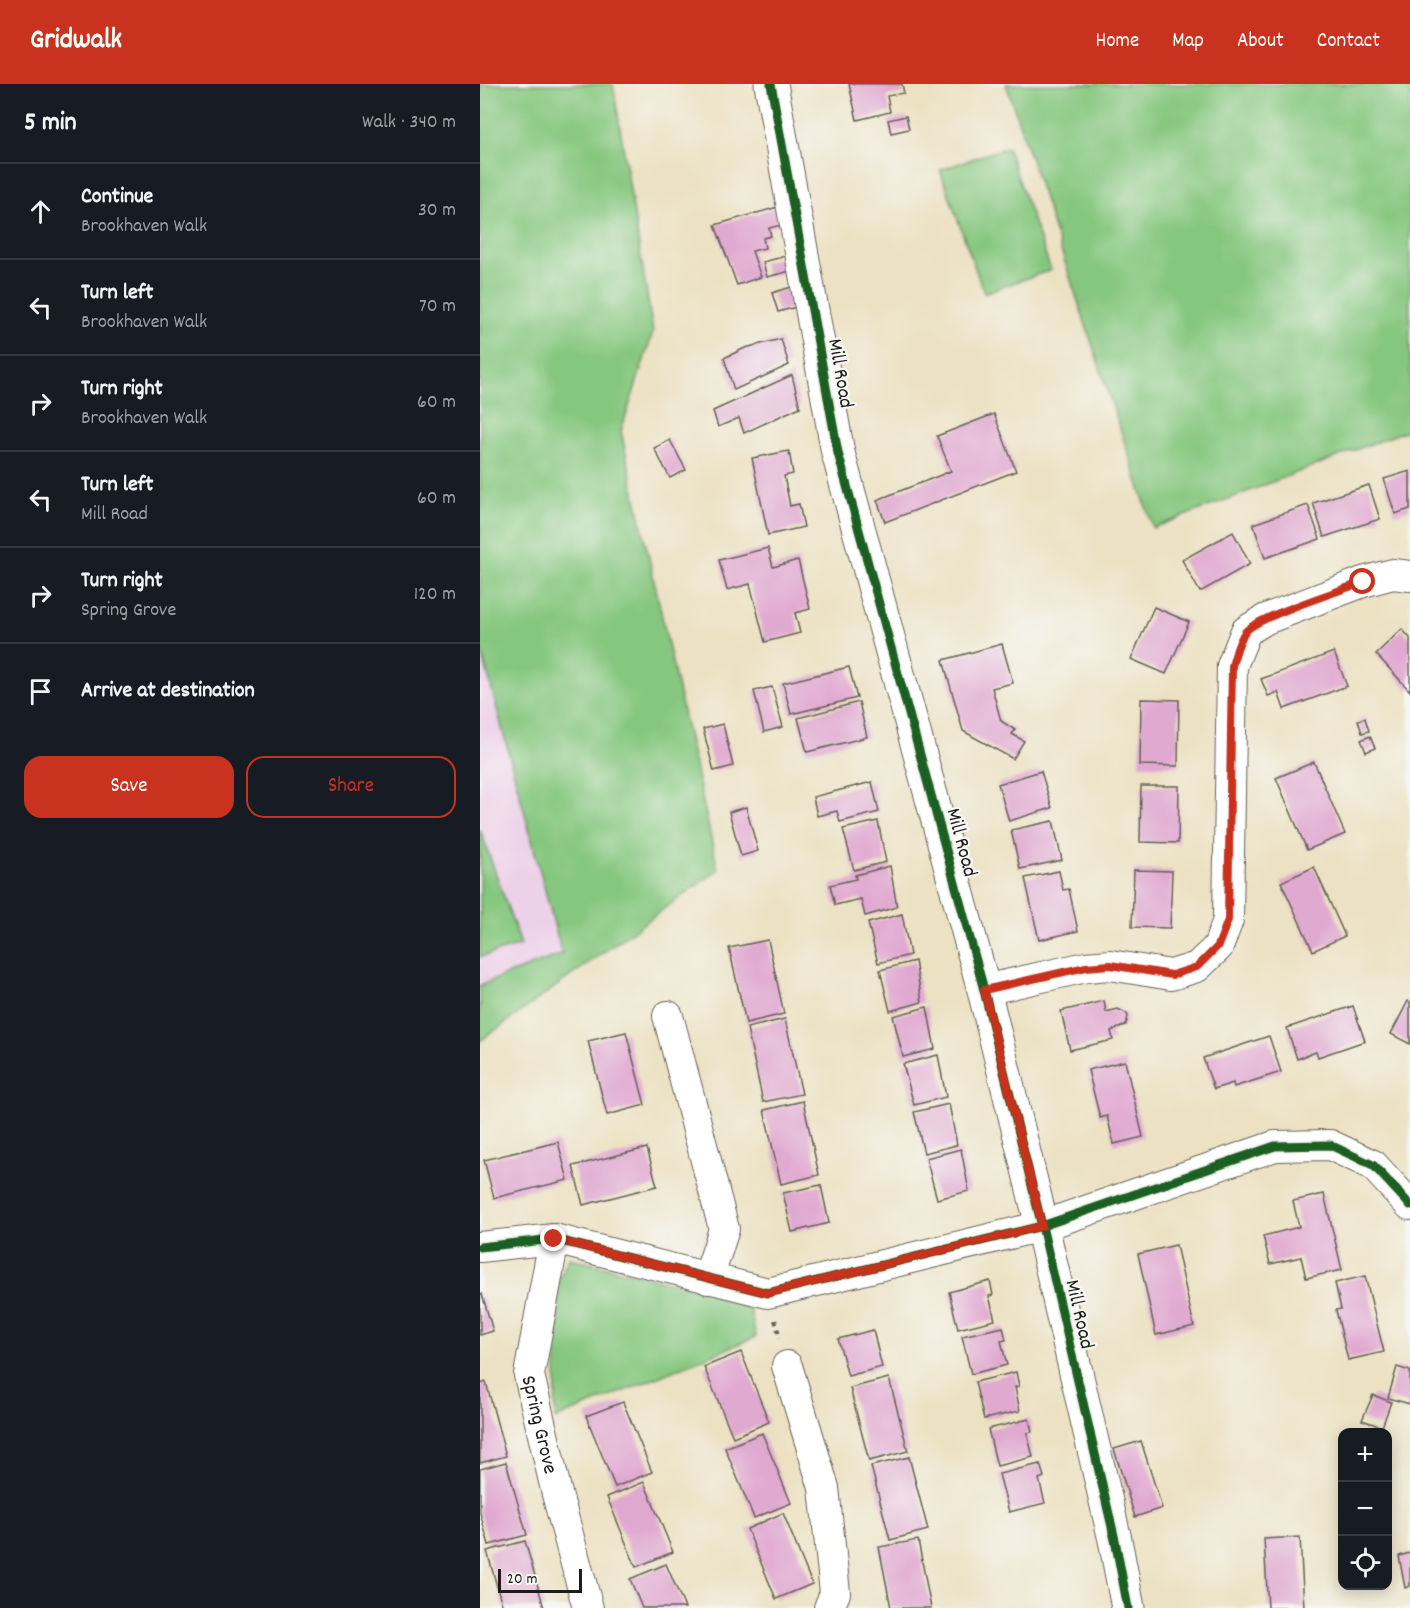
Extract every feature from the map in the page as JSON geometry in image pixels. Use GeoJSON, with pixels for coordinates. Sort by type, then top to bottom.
{"type":"FeatureCollection","features":[{"type":"Feature","properties":{"kind":"street","name":"Mill Road"},"geometry":{"type":"LineString","coordinates":[[771,84],[838,453],[984,990],[1042,1226],[1112,1528],[1128,1608]]}},
{"type":"Feature","properties":{"kind":"street"},"geometry":{"type":"LineString","coordinates":[[984,990],[1086,967],[1110,965],[1172,975],[1197,967],[1218,946],[1228,920],[1232,666],[1246,631],[1266,620],[1363,582],[1393,574],[1410,576]]}},
{"type":"Feature","properties":{"kind":"street"},"geometry":{"type":"LineString","coordinates":[[668,1016],[724,1229],[708,1278]]}},
{"type":"Feature","properties":{"kind":"street"},"geometry":{"type":"LineString","coordinates":[[480,1247],[554,1239],[768,1293],[1042,1226],[1275,1146],[1330,1145],[1373,1165],[1410,1205]]}},
{"type":"Feature","properties":{"kind":"street","name":"Spring Grove"},"geometry":{"type":"LineString","coordinates":[[554,1239],[529,1375],[557,1494],[588,1608]]}},
{"type":"Feature","properties":{"kind":"street"},"geometry":{"type":"LineString","coordinates":[[787,1366],[824,1488],[835,1593],[829,1608]]}},
{"type":"Feature","properties":{"kind":"path"},"geometry":{"type":"LineString","coordinates":[[768,1293],[787,1366]]}},
{"type":"Feature","properties":{"kind":"shaded area"},"geometry":{"type":"Polygon","coordinates":[[[480,645],[562,954],[480,985],[480,645]]]}},
{"type":"Feature","properties":{"kind":"green space"},"geometry":{"type":"Polygon","coordinates":[[[480,84],[613,84],[653,332],[621,431],[718,870],[480,1041],[480,985],[562,954],[480,645],[480,84]]]}},
{"type":"Feature","properties":{"kind":"green space"},"geometry":{"type":"Polygon","coordinates":[[[1006,84],[1410,84],[1410,429],[1153,528],[1006,84]]]}},
{"type":"Feature","properties":{"kind":"green space"},"geometry":{"type":"Polygon","coordinates":[[[1007,147],[1051,270],[984,293],[940,170],[1007,147]]]}},
{"type":"Feature","properties":{"kind":"green space"},"geometry":{"type":"Polygon","coordinates":[[[480,829],[521,945],[480,957],[480,829]]]}},
{"type":"Feature","properties":{"kind":"green space"},"geometry":{"type":"Polygon","coordinates":[[[569,1258],[748,1301],[756,1337],[555,1419],[559,1278],[569,1258]]]}},
{"type":"Feature","properties":{"kind":"building"},"geometry":{"type":"Polygon","coordinates":[[[849,84],[902,84],[904,93],[887,96],[890,112],[857,120],[849,84]]]}},
{"type":"Feature","properties":{"kind":"building"},"geometry":{"type":"Polygon","coordinates":[[[906,116],[909,129],[891,133],[888,120],[906,116]]]}},
{"type":"Feature","properties":{"kind":"building"},"geometry":{"type":"Polygon","coordinates":[[[785,205],[790,223],[769,228],[771,236],[763,238],[765,248],[752,251],[761,277],[737,285],[715,225],[785,205]]]}},
{"type":"Feature","properties":{"kind":"building"},"geometry":{"type":"Polygon","coordinates":[[[794,254],[798,269],[767,277],[763,262],[794,254]]]}},
{"type":"Feature","properties":{"kind":"building"},"geometry":{"type":"Polygon","coordinates":[[[801,284],[807,304],[778,312],[772,293],[801,284]]]}},
{"type":"Feature","properties":{"kind":"building"},"geometry":{"type":"Polygon","coordinates":[[[781,339],[789,365],[734,390],[724,358],[745,348],[781,339]]]}},
{"type":"Feature","properties":{"kind":"building"},"geometry":{"type":"Polygon","coordinates":[[[792,375],[800,407],[744,433],[739,418],[718,427],[713,411],[792,375]]]}},
{"type":"Feature","properties":{"kind":"building"},"geometry":{"type":"Polygon","coordinates":[[[994,414],[1016,471],[885,522],[877,500],[951,471],[937,436],[994,414]]]}},
{"type":"Feature","properties":{"kind":"building"},"geometry":{"type":"Polygon","coordinates":[[[670,440],[686,470],[670,478],[654,448],[670,440]]]}},
{"type":"Feature","properties":{"kind":"building"},"geometry":{"type":"Polygon","coordinates":[[[789,451],[793,474],[784,476],[790,506],[799,504],[804,527],[768,535],[752,458],[789,451]]]}},
{"type":"Feature","properties":{"kind":"building"},"geometry":{"type":"Polygon","coordinates":[[[1410,471],[1410,509],[1395,514],[1384,479],[1410,471]]]}},
{"type":"Feature","properties":{"kind":"building"},"geometry":{"type":"Polygon","coordinates":[[[1369,485],[1380,519],[1324,537],[1313,503],[1369,485]]]}},
{"type":"Feature","properties":{"kind":"building"},"geometry":{"type":"Polygon","coordinates":[[[1308,505],[1320,539],[1265,558],[1253,524],[1308,505]]]}},
{"type":"Feature","properties":{"kind":"building"},"geometry":{"type":"Polygon","coordinates":[[[1233,532],[1250,564],[1200,592],[1182,560],[1233,532]]]}},
{"type":"Feature","properties":{"kind":"building"},"geometry":{"type":"Polygon","coordinates":[[[768,548],[773,567],[798,560],[810,609],[795,613],[800,633],[765,642],[750,584],[727,590],[719,560],[768,548]]]}},
{"type":"Feature","properties":{"kind":"building"},"geometry":{"type":"Polygon","coordinates":[[[1154,607],[1189,622],[1166,674],[1131,659],[1154,607]]]}},
{"type":"Feature","properties":{"kind":"building"},"geometry":{"type":"Polygon","coordinates":[[[1402,629],[1410,638],[1410,691],[1376,654],[1402,629]]]}},
{"type":"Feature","properties":{"kind":"building"},"geometry":{"type":"Polygon","coordinates":[[[1002,644],[1013,683],[992,688],[1001,721],[1015,730],[1012,734],[1024,741],[1013,759],[963,731],[943,660],[1002,644]]]}},
{"type":"Feature","properties":{"kind":"building"},"geometry":{"type":"Polygon","coordinates":[[[1334,652],[1347,686],[1284,709],[1278,692],[1268,696],[1261,679],[1334,652]]]}},
{"type":"Feature","properties":{"kind":"building"},"geometry":{"type":"Polygon","coordinates":[[[849,667],[857,698],[791,714],[783,683],[849,667]]]}},
{"type":"Feature","properties":{"kind":"building"},"geometry":{"type":"Polygon","coordinates":[[[772,687],[783,727],[764,732],[754,691],[772,687]]]}},
{"type":"Feature","properties":{"kind":"building"},"geometry":{"type":"Polygon","coordinates":[[[1141,699],[1179,700],[1178,766],[1140,765],[1141,699]]]}},
{"type":"Feature","properties":{"kind":"building"},"geometry":{"type":"Polygon","coordinates":[[[859,702],[867,737],[807,752],[798,718],[859,702]]]}},
{"type":"Feature","properties":{"kind":"building"},"geometry":{"type":"Polygon","coordinates":[[[1365,718],[1369,731],[1362,733],[1358,720],[1365,718]]]}},
{"type":"Feature","properties":{"kind":"building"},"geometry":{"type":"Polygon","coordinates":[[[723,724],[733,766],[714,771],[703,729],[723,724]]]}},
{"type":"Feature","properties":{"kind":"building"},"geometry":{"type":"Polygon","coordinates":[[[1370,736],[1375,748],[1366,752],[1361,740],[1370,736]]]}},
{"type":"Feature","properties":{"kind":"building"},"geometry":{"type":"Polygon","coordinates":[[[1314,762],[1345,834],[1307,850],[1276,778],[1314,762]]]}},
{"type":"Feature","properties":{"kind":"building"},"geometry":{"type":"Polygon","coordinates":[[[1041,771],[1052,808],[1009,821],[998,784],[1041,771]]]}},
{"type":"Feature","properties":{"kind":"building"},"geometry":{"type":"Polygon","coordinates":[[[872,782],[879,812],[840,822],[837,811],[817,816],[813,797],[872,782]]]}},
{"type":"Feature","properties":{"kind":"building"},"geometry":{"type":"Polygon","coordinates":[[[1141,786],[1179,786],[1178,843],[1140,842],[1141,786]]]}},
{"type":"Feature","properties":{"kind":"building"},"geometry":{"type":"Polygon","coordinates":[[[746,807],[758,851],[741,856],[729,812],[746,807]]]}},
{"type":"Feature","properties":{"kind":"building"},"geometry":{"type":"Polygon","coordinates":[[[878,821],[886,862],[854,870],[843,829],[878,821]]]}},
{"type":"Feature","properties":{"kind":"building"},"geometry":{"type":"Polygon","coordinates":[[[1053,821],[1062,860],[1020,869],[1011,830],[1053,821]]]}},
{"type":"Feature","properties":{"kind":"building"},"geometry":{"type":"Polygon","coordinates":[[[890,866],[897,907],[865,916],[861,899],[835,905],[830,885],[856,879],[855,875],[890,866]]]}},
{"type":"Feature","properties":{"kind":"building"},"geometry":{"type":"Polygon","coordinates":[[[1314,867],[1345,936],[1313,951],[1281,882],[1314,867]]]}},
{"type":"Feature","properties":{"kind":"building"},"geometry":{"type":"Polygon","coordinates":[[[1134,870],[1172,871],[1170,928],[1132,927],[1134,870]]]}},
{"type":"Feature","properties":{"kind":"building"},"geometry":{"type":"Polygon","coordinates":[[[1059,871],[1063,890],[1069,889],[1078,931],[1039,940],[1025,878],[1059,871]]]}},
{"type":"Feature","properties":{"kind":"building"},"geometry":{"type":"Polygon","coordinates":[[[902,914],[910,955],[878,963],[868,923],[902,914]]]}},
{"type":"Feature","properties":{"kind":"building"},"geometry":{"type":"Polygon","coordinates":[[[768,940],[784,1014],[746,1023],[729,948],[768,940]]]}},
{"type":"Feature","properties":{"kind":"building"},"geometry":{"type":"Polygon","coordinates":[[[915,961],[922,1002],[890,1011],[880,970],[915,961]]]}},
{"type":"Feature","properties":{"kind":"building"},"geometry":{"type":"Polygon","coordinates":[[[1104,1001],[1106,1012],[1118,1009],[1126,1013],[1128,1016],[1126,1025],[1111,1031],[1113,1040],[1070,1050],[1061,1011],[1104,1001]]]}},
{"type":"Feature","properties":{"kind":"building"},"geometry":{"type":"Polygon","coordinates":[[[1408,1001],[1410,1002],[1410,1044],[1391,1034],[1408,1001]]]}},
{"type":"Feature","properties":{"kind":"building"},"geometry":{"type":"Polygon","coordinates":[[[1353,1006],[1365,1041],[1318,1057],[1316,1052],[1297,1059],[1287,1028],[1353,1006]]]}},
{"type":"Feature","properties":{"kind":"building"},"geometry":{"type":"Polygon","coordinates":[[[927,1007],[935,1049],[903,1057],[893,1016],[927,1007]]]}},
{"type":"Feature","properties":{"kind":"building"},"geometry":{"type":"Polygon","coordinates":[[[785,1019],[802,1094],[763,1102],[747,1028],[785,1019]]]}},
{"type":"Feature","properties":{"kind":"building"},"geometry":{"type":"Polygon","coordinates":[[[626,1032],[645,1105],[607,1115],[588,1041],[626,1032]]]}},
{"type":"Feature","properties":{"kind":"building"},"geometry":{"type":"Polygon","coordinates":[[[1269,1036],[1281,1072],[1234,1087],[1233,1083],[1214,1089],[1203,1058],[1269,1036]]]}},
{"type":"Feature","properties":{"kind":"building"},"geometry":{"type":"Polygon","coordinates":[[[938,1055],[946,1097],[914,1105],[903,1064],[938,1055]]]}},
{"type":"Feature","properties":{"kind":"building"},"geometry":{"type":"Polygon","coordinates":[[[1125,1061],[1143,1137],[1114,1144],[1107,1116],[1100,1118],[1088,1070],[1125,1061]]]}},
{"type":"Feature","properties":{"kind":"building"},"geometry":{"type":"Polygon","coordinates":[[[803,1101],[819,1175],[781,1184],[764,1110],[803,1101]]]}},
{"type":"Feature","properties":{"kind":"building"},"geometry":{"type":"Polygon","coordinates":[[[949,1104],[957,1145],[924,1153],[914,1112],[949,1104]]]}},
{"type":"Feature","properties":{"kind":"building"},"geometry":{"type":"Polygon","coordinates":[[[558,1142],[568,1180],[494,1198],[484,1160],[558,1142]]]}},
{"type":"Feature","properties":{"kind":"building"},"geometry":{"type":"Polygon","coordinates":[[[647,1148],[657,1186],[583,1205],[573,1166],[647,1148]]]}},
{"type":"Feature","properties":{"kind":"building"},"geometry":{"type":"Polygon","coordinates":[[[961,1149],[969,1191],[937,1199],[926,1158],[961,1149]]]}},
{"type":"Feature","properties":{"kind":"building"},"geometry":{"type":"Polygon","coordinates":[[[821,1185],[829,1223],[792,1232],[783,1193],[821,1185]]]}},
{"type":"Feature","properties":{"kind":"building"},"geometry":{"type":"Polygon","coordinates":[[[1324,1194],[1342,1270],[1306,1278],[1301,1257],[1270,1264],[1263,1236],[1299,1227],[1293,1201],[1324,1194]]]}},
{"type":"Feature","properties":{"kind":"building"},"geometry":{"type":"Polygon","coordinates":[[[1176,1245],[1194,1326],[1156,1335],[1138,1254],[1176,1245]]]}},
{"type":"Feature","properties":{"kind":"building"},"geometry":{"type":"Polygon","coordinates":[[[1365,1276],[1384,1352],[1348,1360],[1336,1310],[1341,1309],[1335,1283],[1365,1276]]]}},
{"type":"Feature","properties":{"kind":"building"},"geometry":{"type":"Polygon","coordinates":[[[990,1281],[993,1295],[989,1296],[995,1320],[958,1329],[949,1292],[990,1281]]]}},
{"type":"Feature","properties":{"kind":"building"},"geometry":{"type":"Polygon","coordinates":[[[482,1294],[493,1331],[480,1335],[480,1295],[482,1294]]]}},
{"type":"Feature","properties":{"kind":"building"},"geometry":{"type":"Polygon","coordinates":[[[1003,1327],[1006,1340],[1001,1341],[1007,1365],[971,1374],[962,1336],[1003,1327]]]}},
{"type":"Feature","properties":{"kind":"building"},"geometry":{"type":"Polygon","coordinates":[[[873,1330],[882,1367],[848,1376],[838,1339],[873,1330]]]}},
{"type":"Feature","properties":{"kind":"building"},"geometry":{"type":"Polygon","coordinates":[[[741,1352],[769,1422],[733,1437],[704,1367],[741,1352]]]}},
{"type":"Feature","properties":{"kind":"building"},"geometry":{"type":"Polygon","coordinates":[[[1397,1367],[1410,1371],[1410,1404],[1388,1398],[1397,1367]]]}},
{"type":"Feature","properties":{"kind":"building"},"geometry":{"type":"Polygon","coordinates":[[[1016,1372],[1019,1386],[1015,1387],[1020,1411],[984,1419],[975,1382],[1016,1372]]]}},
{"type":"Feature","properties":{"kind":"building"},"geometry":{"type":"Polygon","coordinates":[[[889,1378],[908,1451],[869,1461],[850,1388],[889,1378]]]}},
{"type":"Feature","properties":{"kind":"building"},"geometry":{"type":"Polygon","coordinates":[[[486,1382],[506,1456],[480,1463],[480,1384],[486,1382]]]}},
{"type":"Feature","properties":{"kind":"building"},"geometry":{"type":"Polygon","coordinates":[[[1373,1395],[1391,1402],[1382,1427],[1362,1420],[1373,1395]]]}},
{"type":"Feature","properties":{"kind":"building"},"geometry":{"type":"Polygon","coordinates":[[[623,1402],[652,1472],[615,1487],[586,1416],[623,1402]]]}},
{"type":"Feature","properties":{"kind":"building"},"geometry":{"type":"Polygon","coordinates":[[[1029,1419],[1032,1432],[1027,1433],[1033,1457],[997,1466],[988,1429],[1029,1419]]]}},
{"type":"Feature","properties":{"kind":"building"},"geometry":{"type":"Polygon","coordinates":[[[762,1433],[791,1503],[754,1518],[725,1448],[762,1433]]]}},
{"type":"Feature","properties":{"kind":"building"},"geometry":{"type":"Polygon","coordinates":[[[1141,1441],[1162,1508],[1135,1517],[1114,1449],[1141,1441]]]}},
{"type":"Feature","properties":{"kind":"building"},"geometry":{"type":"Polygon","coordinates":[[[909,1457],[928,1530],[890,1540],[871,1466],[909,1457]]]}},
{"type":"Feature","properties":{"kind":"building"},"geometry":{"type":"Polygon","coordinates":[[[506,1462],[527,1535],[489,1545],[480,1513],[480,1469],[506,1462]]]}},
{"type":"Feature","properties":{"kind":"building"},"geometry":{"type":"Polygon","coordinates":[[[1040,1464],[1044,1477],[1039,1479],[1045,1503],[1009,1512],[999,1474],[1040,1464]]]}},
{"type":"Feature","properties":{"kind":"building"},"geometry":{"type":"Polygon","coordinates":[[[644,1482],[673,1552],[636,1567],[607,1497],[644,1482]]]}},
{"type":"Feature","properties":{"kind":"building"},"geometry":{"type":"Polygon","coordinates":[[[783,1513],[812,1584],[776,1599],[747,1529],[783,1513]]]}},
{"type":"Feature","properties":{"kind":"building"},"geometry":{"type":"Polygon","coordinates":[[[1300,1537],[1304,1608],[1268,1608],[1264,1539],[1300,1537]]]}},
{"type":"Feature","properties":{"kind":"building"},"geometry":{"type":"Polygon","coordinates":[[[918,1540],[931,1608],[891,1608],[879,1547],[918,1540]]]}},
{"type":"Feature","properties":{"kind":"building"},"geometry":{"type":"Polygon","coordinates":[[[525,1541],[544,1608],[503,1608],[487,1551],[525,1541]]]}},
{"type":"Feature","properties":{"kind":"building"},"geometry":{"type":"Polygon","coordinates":[[[1410,1553],[1410,1586],[1405,1588],[1399,1556],[1410,1553]]]}},
{"type":"Feature","properties":{"kind":"building"},"geometry":{"type":"Polygon","coordinates":[[[666,1564],[685,1608],[642,1608],[630,1579],[666,1564]]]}},
{"type":"Feature","properties":{"kind":"cycle path"},"geometry":{"type":"LineString","coordinates":[[771,84],[838,453],[984,990],[1042,1226],[1115,1540],[1128,1608]]}},
{"type":"Feature","properties":{"kind":"cycle path"},"geometry":{"type":"LineString","coordinates":[[480,1247],[554,1239],[768,1293],[1042,1226],[1275,1146],[1330,1145],[1373,1165],[1410,1205]]}},
{"type":"Feature","properties":{"kind":"route"},"geometry":{"type":"LineString","coordinates":[[554,1239],[768,1293],[1042,1226],[984,990],[1086,967],[1110,965],[1172,975],[1197,967],[1218,946],[1228,920],[1232,666],[1238,648],[1246,631],[1266,620],[1363,582]]}}]}
